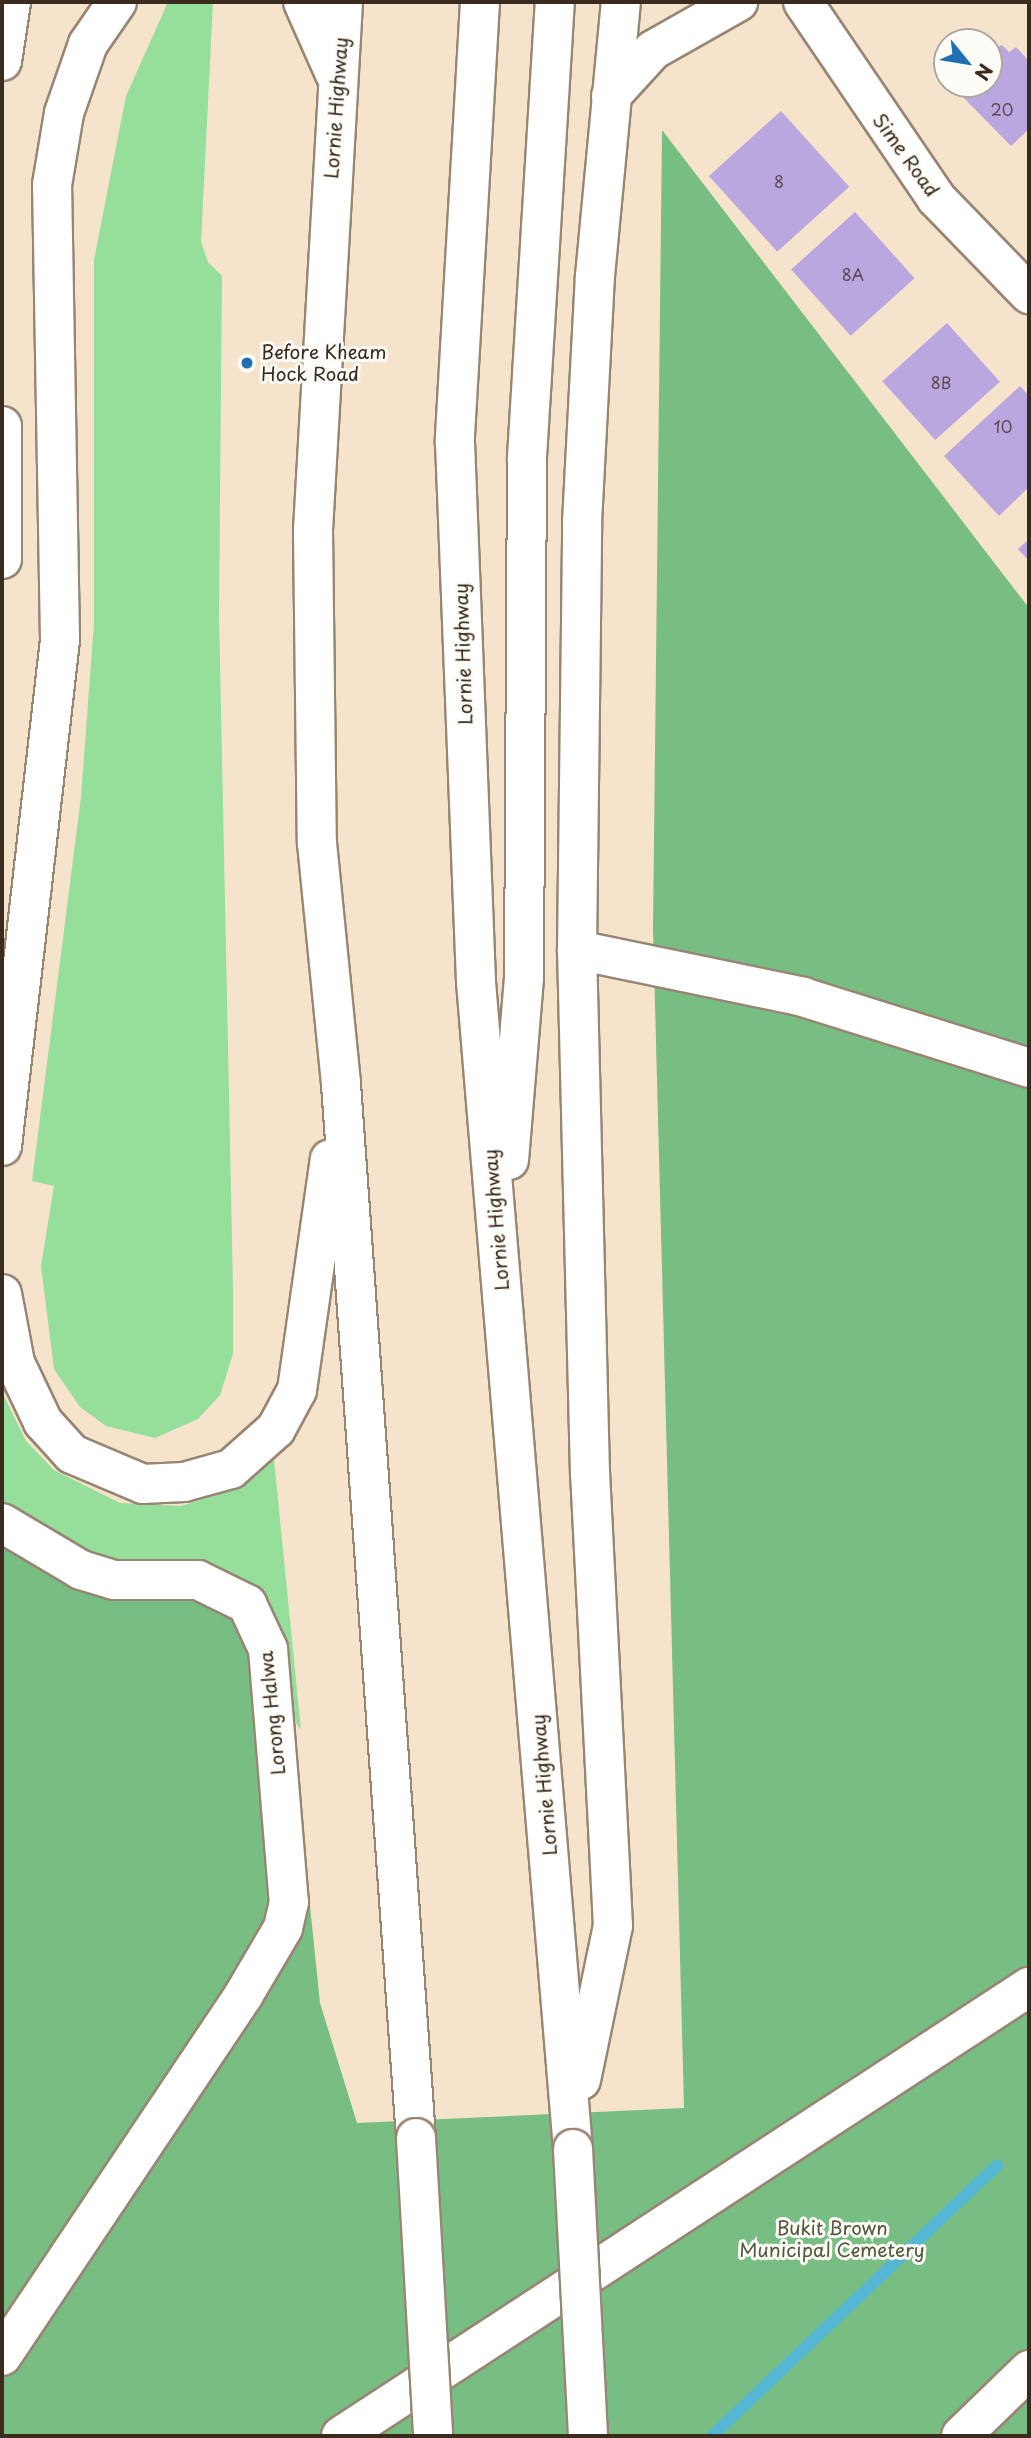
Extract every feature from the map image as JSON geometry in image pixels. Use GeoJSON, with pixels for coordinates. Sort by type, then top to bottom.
{"type":"FeatureCollection","features":[{"type":"Feature","properties":{"kind":"main road"},"geometry":{"type":"LineString","coordinates":[[2,61],[10,2]]}},
{"type":"Feature","properties":{"kind":"main road"},"geometry":{"type":"LineString","coordinates":[[2,1146],[60,640],[52,184],[64,113],[88,44],[117,2]]}},
{"type":"Feature","properties":{"kind":"main road"},"geometry":{"type":"LineString","coordinates":[[303,2],[338,82]]}},
{"type":"Feature","properties":{"kind":"main road","name":"Lornie Highway"},"geometry":{"type":"LineString","coordinates":[[343,2],[313,531],[317,843],[341,1084],[415,2138],[433,2436]]}},
{"type":"Feature","properties":{"kind":"main road","name":"Lornie Highway"},"geometry":{"type":"LineString","coordinates":[[480,2],[455,442],[476,982],[573,2135],[588,2436]]}},
{"type":"Feature","properties":{"kind":"main road"},"geometry":{"type":"LineString","coordinates":[[500,1271],[524,977],[527,457],[555,2]]}},
{"type":"Feature","properties":{"kind":"main road"},"geometry":{"type":"LineString","coordinates":[[573,2135],[613,1926],[590,1474],[577,950],[582,523],[611,96],[621,2]]}},
{"type":"Feature","properties":{"kind":"main road","name":"Sime Road"},"geometry":{"type":"LineString","coordinates":[[803,2],[936,198],[1029,294]]}},
{"type":"Feature","properties":{"kind":"main road"},"geometry":{"type":"LineString","coordinates":[[611,96],[653,50],[717,5]]}},
{"type":"Feature","properties":{"kind":"main road"},"geometry":{"type":"LineString","coordinates":[[2,426],[2,559]]}},
{"type":"Feature","properties":{"kind":"main road"},"geometry":{"type":"LineString","coordinates":[[577,950],[803,997],[1029,1068]]}},
{"type":"Feature","properties":{"kind":"main road"},"geometry":{"type":"LineString","coordinates":[[2,1294],[15,1363],[43,1422],[72,1454],[143,1484],[184,1482],[231,1469],[276,1429],[297,1390],[341,1084]]}},
{"type":"Feature","properties":{"kind":"main road","name":"Lorong Halwa"},"geometry":{"type":"LineString","coordinates":[[2,1524],[49,1556],[114,1580],[198,1580],[227,1588],[260,1625],[289,1902],[284,1928],[243,1996],[2,2356]]}},
{"type":"Feature","properties":{"kind":"main road"},"geometry":{"type":"LineString","coordinates":[[341,2436],[1029,1987]]}},
{"type":"Feature","properties":{"kind":"main road"},"geometry":{"type":"LineString","coordinates":[[961,2436],[1029,2370]]}},
{"type":"Feature","properties":{"kind":"green space"},"geometry":{"type":"Polygon","coordinates":[[[168,2],[213,2],[201,242],[208,262],[222,276],[219,613],[233,1354],[220,1395],[198,1419],[155,1438],[106,1426],[80,1407],[54,1369],[41,1266],[54,1186],[32,1181],[81,797],[94,623],[94,260],[126,96],[168,2]]]}},
{"type":"Feature","properties":{"kind":"green space","name":"Bukit Brown Municipal Cemetery"},"geometry":{"type":"Polygon","coordinates":[[[662,130],[1029,608],[1029,2436],[2,2436],[2,1546],[93,1592],[208,1599],[284,1653],[320,2003],[357,2123],[684,2108],[653,928],[662,130]]]}},
{"type":"Feature","properties":{"kind":"green space"},"geometry":{"type":"Polygon","coordinates":[[[2,1392],[26,1441],[54,1470],[120,1503],[181,1506],[216,1495],[274,1459],[301,1730],[293,1718],[281,1628],[247,1581],[211,1568],[89,1557],[2,1506],[2,1392]]]}},
{"type":"Feature","properties":{"kind":"building"},"geometry":{"type":"Polygon","coordinates":[[[1003,46],[1009,52],[1016,47],[1029,61],[1029,129],[1011,146],[964,98],[1003,98],[1003,46]]]}},
{"type":"Feature","properties":{"kind":"building"},"geometry":{"type":"Polygon","coordinates":[[[781,111],[849,187],[777,252],[709,176],[781,111]]]}},
{"type":"Feature","properties":{"kind":"building"},"geometry":{"type":"Polygon","coordinates":[[[855,212],[915,278],[851,336],[791,270],[855,212]]]}},
{"type":"Feature","properties":{"kind":"building"},"geometry":{"type":"Polygon","coordinates":[[[947,323],[1000,382],[935,440],[882,381],[947,323]]]}},
{"type":"Feature","properties":{"kind":"building"},"geometry":{"type":"Polygon","coordinates":[[[1020,386],[1029,396],[1029,487],[999,516],[944,456],[1020,386]]]}},
{"type":"Feature","properties":{"kind":"building"},"geometry":{"type":"Polygon","coordinates":[[[1029,539],[1029,561],[1018,549],[1029,539]]]}},
{"type":"Feature","properties":{"kind":"waterway"},"geometry":{"type":"LineString","coordinates":[[712,2436],[997,2166]]}},
{"type":"Feature","properties":{"kind":"place","name":"Before Kheam Hock Road"},"geometry":{"type":"Point","coordinates":[247,363]}}]}
